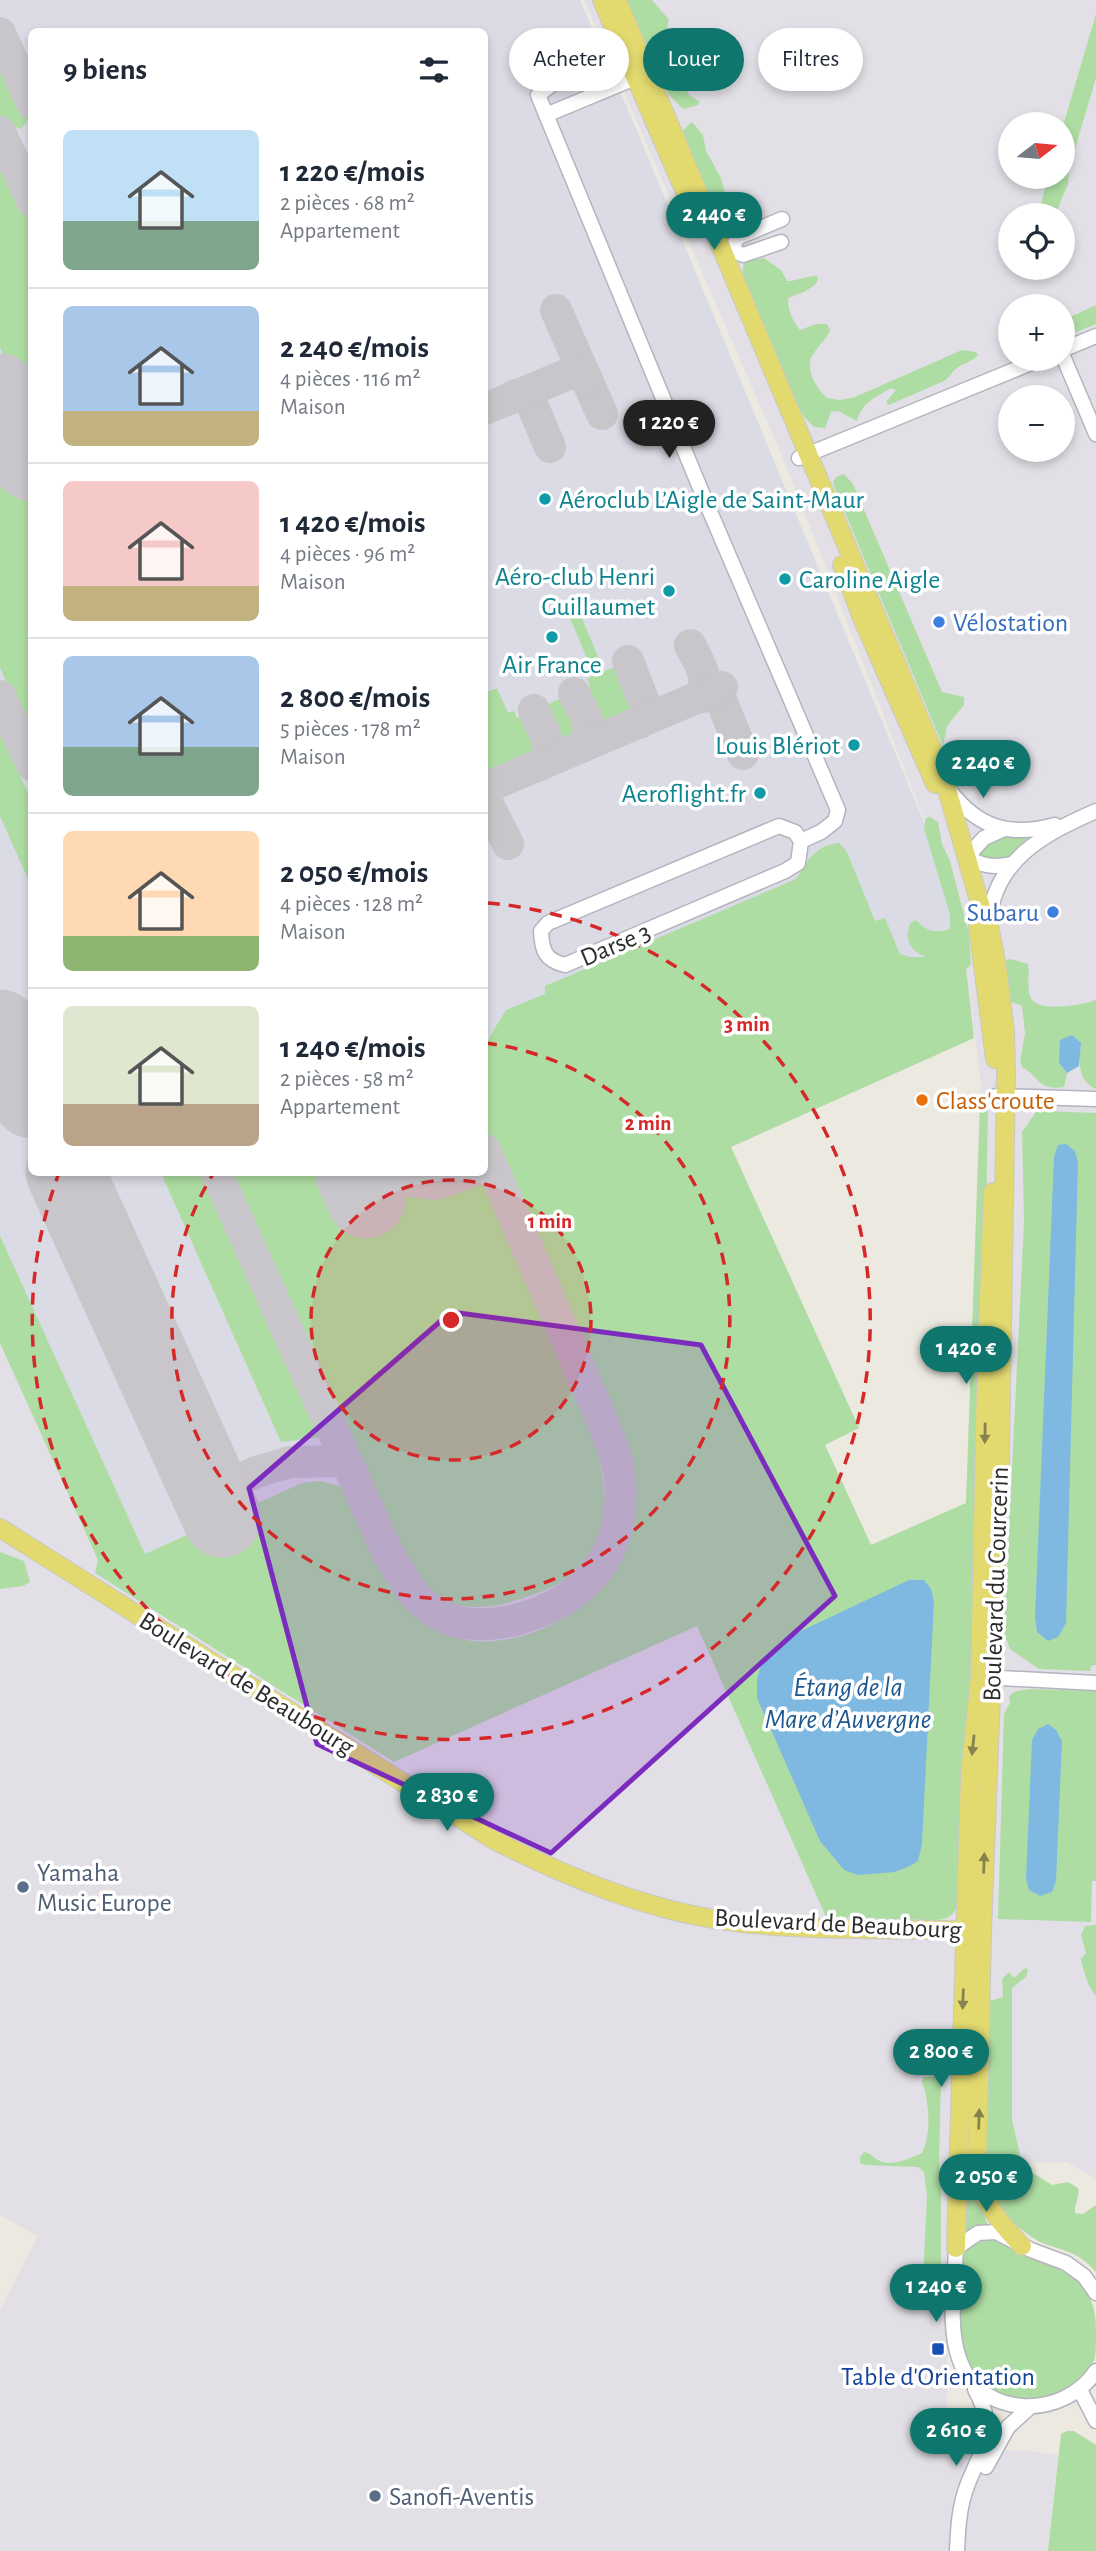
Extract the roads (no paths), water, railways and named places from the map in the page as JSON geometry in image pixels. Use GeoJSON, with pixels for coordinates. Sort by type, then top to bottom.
{"type":"FeatureCollection","features":[{"type":"Feature","properties":{"kind":"main road","name":"Boulevard du Courcerin"},"geometry":{"type":"LineString","coordinates":[[602,0],[619,28]]}},
{"type":"Feature","properties":{"kind":"main road","name":"Boulevard du Courcerin"},"geometry":{"type":"LineString","coordinates":[[617,0],[624,28]]}},
{"type":"Feature","properties":{"kind":"main road","name":"Boulevard du Courcerin"},"geometry":{"type":"LineString","coordinates":[[629,46],[640,73],[670,123],[723,253],[804,456],[862,618],[936,786],[949,797],[985,918],[977,921],[1001,1096],[987,1677],[956,2248]]}},
{"type":"Feature","properties":{"kind":"main road","name":"Boulevard du Courcerin"},"geometry":{"type":"LineString","coordinates":[[640,73],[645,104],[723,253]]}},
{"type":"Feature","properties":{"kind":"main road","name":"Boulevard de Beaubourg"},"geometry":{"type":"LineString","coordinates":[[0,1528],[494,1840],[535,1861],[595,1885],[653,1903],[734,1922],[973,1931]]}},
{"type":"Feature","properties":{"kind":"main road","name":"Boulevard du Courcerin"},"geometry":{"type":"LineString","coordinates":[[973,1931],[978,2180],[990,2209],[1022,2246]]}},
{"type":"Feature","properties":{"kind":"street"},"geometry":{"type":"LineString","coordinates":[[546,115],[640,73]]}},
{"type":"Feature","properties":{"kind":"street"},"geometry":{"type":"LineString","coordinates":[[544,91],[538,95],[546,115],[705,500],[838,810],[835,821],[821,832],[801,841]]}},
{"type":"Feature","properties":{"kind":"street"},"geometry":{"type":"LineString","coordinates":[[645,104],[660,123],[670,123]]}},
{"type":"Feature","properties":{"kind":"street"},"geometry":{"type":"LineString","coordinates":[[723,253],[737,238],[782,219]]}},
{"type":"Feature","properties":{"kind":"street"},"geometry":{"type":"LineString","coordinates":[[723,253],[743,255],[782,242]]}},
{"type":"Feature","properties":{"kind":"street"},"geometry":{"type":"LineString","coordinates":[[1075,346],[1096,336]]}},
{"type":"Feature","properties":{"kind":"street"},"geometry":{"type":"LineString","coordinates":[[804,456],[1012,371]]}},
{"type":"Feature","properties":{"kind":"street"},"geometry":{"type":"LineString","coordinates":[[1070,371],[1096,434]]}},
{"type":"Feature","properties":{"kind":"street"},"geometry":{"type":"LineString","coordinates":[[949,797],[991,825],[1004,829],[1028,831],[1067,824]]}},
{"type":"Feature","properties":{"kind":"street"},"geometry":{"type":"LineString","coordinates":[[985,918],[1011,864],[1032,844],[1096,811]]}},
{"type":"Feature","properties":{"kind":"street","name":"Darse 3"},"geometry":{"type":"LineString","coordinates":[[779,826],[795,832],[801,841],[798,863],[785,871],[565,965],[552,962],[545,954],[541,931],[548,923],[779,826]]}},
{"type":"Feature","properties":{"kind":"street"},"geometry":{"type":"LineString","coordinates":[[1004,829],[985,838],[967,857],[985,865],[1011,864]]}},
{"type":"Feature","properties":{"kind":"street"},"geometry":{"type":"LineString","coordinates":[[1001,1096],[1096,1099]]}},
{"type":"Feature","properties":{"kind":"street"},"geometry":{"type":"LineString","coordinates":[[987,1677],[1096,1683]]}},
{"type":"Feature","properties":{"kind":"street"},"geometry":{"type":"LineString","coordinates":[[957,2549],[959,2512],[987,2439],[986,2413],[959,2359],[954,2339],[956,2248],[973,2235],[984,2231],[1000,2234],[1077,2270],[1096,2292]]}},
{"type":"Feature","properties":{"kind":"street"},"geometry":{"type":"LineString","coordinates":[[973,2384],[1001,2402],[1030,2407],[1058,2402],[1080,2390],[1096,2371]]}},
{"type":"Feature","properties":{"kind":"street"},"geometry":{"type":"LineString","coordinates":[[1080,2390],[1096,2421]]}},
{"type":"Feature","properties":{"kind":"street"},"geometry":{"type":"LineString","coordinates":[[957,2549],[970,2500],[993,2452],[1012,2421],[1030,2407]]}},
{"type":"Feature","properties":{"kind":"water"},"geometry":{"type":"Polygon","coordinates":[[[1072,1035],[1081,1043],[1079,1066],[1067,1073],[1059,1063],[1060,1040],[1072,1035]]]}},
{"type":"Feature","properties":{"kind":"water"},"geometry":{"type":"Polygon","coordinates":[[[1066,1144],[1075,1151],[1078,1162],[1066,1623],[1058,1637],[1048,1641],[1037,1632],[1035,1617],[1054,1157],[1058,1145],[1066,1144]]]}},
{"type":"Feature","properties":{"kind":"water","name":"Étang de la Mare d’Auvergne"},"geometry":{"type":"Polygon","coordinates":[[[909,1580],[924,1580],[931,1589],[934,1602],[922,1844],[918,1861],[910,1866],[895,1872],[858,1875],[844,1870],[820,1841],[757,1698],[757,1679],[762,1662],[786,1638],[909,1580]]]}},
{"type":"Feature","properties":{"kind":"water"},"geometry":{"type":"Polygon","coordinates":[[[1048,1724],[1056,1730],[1062,1741],[1056,1881],[1052,1892],[1040,1896],[1029,1890],[1026,1879],[1032,1740],[1038,1729],[1048,1724]]]}},
{"type":"Feature","properties":{"kind":"place","name":"Aéroclub L’Aigle de Saint-Maur"},"geometry":{"type":"Point","coordinates":[545,499]}},
{"type":"Feature","properties":{"kind":"place","name":"Caroline Aigle"},"geometry":{"type":"Point","coordinates":[785,579]}},
{"type":"Feature","properties":{"kind":"place","name":"Aéro-club Henri Guillaumet"},"geometry":{"type":"Point","coordinates":[669,591]}},
{"type":"Feature","properties":{"kind":"place","name":"Vélostation"},"geometry":{"type":"Point","coordinates":[939,622]}},
{"type":"Feature","properties":{"kind":"place","name":"Air France"},"geometry":{"type":"Point","coordinates":[552,637]}},
{"type":"Feature","properties":{"kind":"place","name":"Louis Blériot"},"geometry":{"type":"Point","coordinates":[854,745]}},
{"type":"Feature","properties":{"kind":"place","name":"Aeroflight.fr"},"geometry":{"type":"Point","coordinates":[760,793]}},
{"type":"Feature","properties":{"kind":"place","name":"Subaru"},"geometry":{"type":"Point","coordinates":[1053,912]}},
{"type":"Feature","properties":{"kind":"place","name":"Class'croute"},"geometry":{"type":"Point","coordinates":[922,1100]}},
{"type":"Feature","properties":{"kind":"place","name":"Yamaha Music Europe"},"geometry":{"type":"Point","coordinates":[23,1887]}},
{"type":"Feature","properties":{"kind":"place","name":"Table d'Orientation"},"geometry":{"type":"Point","coordinates":[938,2349]}},
{"type":"Feature","properties":{"kind":"place","name":"Sanofi-Aventis"},"geometry":{"type":"Point","coordinates":[375,2496]}}]}
